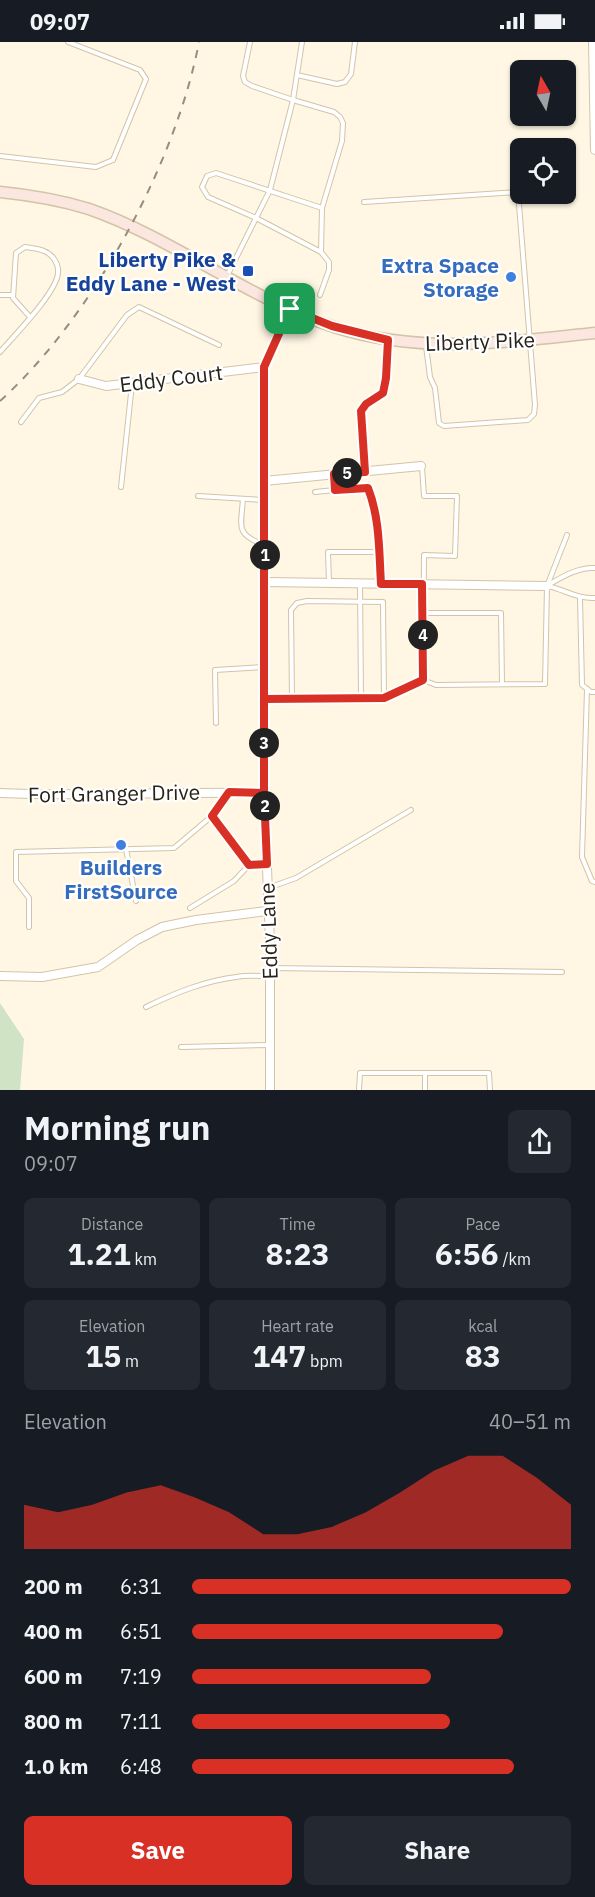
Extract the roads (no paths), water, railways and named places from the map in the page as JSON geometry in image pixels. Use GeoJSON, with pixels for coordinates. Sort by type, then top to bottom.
{"type":"FeatureCollection","features":[{"type":"Feature","properties":{"kind":"street"},"geometry":{"type":"LineString","coordinates":[[594,47],[595,150]]}},
{"type":"Feature","properties":{"kind":"street","name":"Liberty Pike"},"geometry":{"type":"LineString","coordinates":[[0,192],[32,195],[88,209],[138,230],[290,309],[332,326],[388,340],[426,344],[479,344],[595,333]]}},
{"type":"Feature","properties":{"kind":"street","name":"Eddy Lane"},"geometry":{"type":"LineString","coordinates":[[271,1090],[264,793],[264,367],[290,309]]}},
{"type":"Feature","properties":{"kind":"street","name":"Eddy Court"},"geometry":{"type":"LineString","coordinates":[[79,380],[106,387],[264,367]]}},
{"type":"Feature","properties":{"kind":"street"},"geometry":{"type":"LineString","coordinates":[[264,481],[422,466]]}},
{"type":"Feature","properties":{"kind":"street"},"geometry":{"type":"LineString","coordinates":[[265,582],[547,586]]}},
{"type":"Feature","properties":{"kind":"street","name":"Fort Granger Drive"},"geometry":{"type":"LineString","coordinates":[[0,793],[42,795],[264,793]]}},
{"type":"Feature","properties":{"kind":"street"},"geometry":{"type":"LineString","coordinates":[[0,976],[42,977],[98,967],[137,940],[162,927],[195,920],[267,911]]}},
{"type":"Feature","properties":{"kind":"lane"},"geometry":{"type":"LineString","coordinates":[[0,156],[96,167],[113,160],[146,79],[140,70],[68,42]]}},
{"type":"Feature","properties":{"kind":"lane"},"geometry":{"type":"LineString","coordinates":[[250,42],[243,76],[245,82],[334,112],[343,123],[342,141],[322,208],[321,252]]}},
{"type":"Feature","properties":{"kind":"lane"},"geometry":{"type":"LineString","coordinates":[[227,277],[269,191],[293,100],[302,42]]}},
{"type":"Feature","properties":{"kind":"lane"},"geometry":{"type":"LineString","coordinates":[[297,75],[337,84],[345,82],[351,74],[355,42]]}},
{"type":"Feature","properties":{"kind":"lane"},"geometry":{"type":"LineString","coordinates":[[320,295],[329,270],[329,262],[321,252],[256,218],[208,197],[202,187],[207,176],[216,172],[322,208]]}},
{"type":"Feature","properties":{"kind":"lane"},"geometry":{"type":"LineString","coordinates":[[364,202],[518,192],[534,414],[528,420],[444,426],[439,423],[426,344]]}},
{"type":"Feature","properties":{"kind":"lane"},"geometry":{"type":"LineString","coordinates":[[0,352],[30,317],[50,293],[58,274],[58,264],[52,257],[44,251],[25,247],[16,253],[13,298],[30,317]]}},
{"type":"Feature","properties":{"kind":"lane"},"geometry":{"type":"LineString","coordinates":[[0,295],[13,295]]}},
{"type":"Feature","properties":{"kind":"lane"},"geometry":{"type":"LineString","coordinates":[[21,422],[39,398],[62,392],[79,380],[127,315],[139,307],[219,345]]}},
{"type":"Feature","properties":{"kind":"lane"},"geometry":{"type":"LineString","coordinates":[[365,472],[361,411],[366,404],[383,393],[388,340]]}},
{"type":"Feature","properties":{"kind":"lane"},"geometry":{"type":"LineString","coordinates":[[121,487],[132,383]]}},
{"type":"Feature","properties":{"kind":"lane"},"geometry":{"type":"LineString","coordinates":[[422,466],[424,496],[457,495],[455,556],[424,555],[423,680]]}},
{"type":"Feature","properties":{"kind":"lane"},"geometry":{"type":"LineString","coordinates":[[334,474],[335,490]]}},
{"type":"Feature","properties":{"kind":"lane"},"geometry":{"type":"LineString","coordinates":[[315,492],[368,488],[375,506],[381,584]]}},
{"type":"Feature","properties":{"kind":"lane"},"geometry":{"type":"LineString","coordinates":[[198,496],[264,500]]}},
{"type":"Feature","properties":{"kind":"lane"},"geometry":{"type":"LineString","coordinates":[[243,499],[241,529],[247,538],[264,545]]}},
{"type":"Feature","properties":{"kind":"lane"},"geometry":{"type":"LineString","coordinates":[[264,699],[384,698],[423,680],[436,685],[545,684],[547,586],[567,535]]}},
{"type":"Feature","properties":{"kind":"lane"},"geometry":{"type":"LineString","coordinates":[[329,583],[328,552],[379,552]]}},
{"type":"Feature","properties":{"kind":"lane"},"geometry":{"type":"LineString","coordinates":[[547,586],[586,567],[595,567]]}},
{"type":"Feature","properties":{"kind":"lane"},"geometry":{"type":"LineString","coordinates":[[360,584],[361,698]]}},
{"type":"Feature","properties":{"kind":"lane"},"geometry":{"type":"LineString","coordinates":[[547,586],[567,591],[580,598],[595,598]]}},
{"type":"Feature","properties":{"kind":"lane"},"geometry":{"type":"LineString","coordinates":[[580,598],[582,685],[595,692]]}},
{"type":"Feature","properties":{"kind":"lane"},"geometry":{"type":"LineString","coordinates":[[292,699],[291,610],[297,603],[307,601],[383,602],[384,698]]}},
{"type":"Feature","properties":{"kind":"lane"},"geometry":{"type":"LineString","coordinates":[[422,613],[501,613],[502,684]]}},
{"type":"Feature","properties":{"kind":"lane"},"geometry":{"type":"LineString","coordinates":[[216,723],[215,670],[264,667]]}},
{"type":"Feature","properties":{"kind":"lane"},"geometry":{"type":"LineString","coordinates":[[587,689],[582,857],[592,881],[595,882]]}},
{"type":"Feature","properties":{"kind":"lane"},"geometry":{"type":"LineString","coordinates":[[29,927],[29,898],[16,881],[16,852],[174,848],[212,816],[229,792]]}},
{"type":"Feature","properties":{"kind":"lane"},"geometry":{"type":"LineString","coordinates":[[267,888],[296,878],[411,810]]}},
{"type":"Feature","properties":{"kind":"lane"},"geometry":{"type":"LineString","coordinates":[[212,816],[249,865]]}},
{"type":"Feature","properties":{"kind":"lane"},"geometry":{"type":"LineString","coordinates":[[126,849],[136,901]]}},
{"type":"Feature","properties":{"kind":"lane"},"geometry":{"type":"LineString","coordinates":[[190,908],[234,881],[249,865],[267,864]]}},
{"type":"Feature","properties":{"kind":"lane"},"geometry":{"type":"LineString","coordinates":[[146,1007],[175,993],[207,982],[270,972],[562,972]]}},
{"type":"Feature","properties":{"kind":"lane"},"geometry":{"type":"LineString","coordinates":[[181,1047],[270,1045]]}},
{"type":"Feature","properties":{"kind":"lane"},"geometry":{"type":"LineString","coordinates":[[359,1090],[360,1073],[489,1073],[490,1090]]}},
{"type":"Feature","properties":{"kind":"lane"},"geometry":{"type":"LineString","coordinates":[[424,1073],[425,1090]]}},
{"type":"Feature","properties":{"kind":"railway"},"geometry":{"type":"LineString","coordinates":[[0,401],[34,367],[67,327],[125,236],[150,187],[171,137],[188,89],[199,42]]}},
{"type":"Feature","properties":{"kind":"place","name":"Liberty Pike & Eddy Lane - West"},"geometry":{"type":"Point","coordinates":[248,271]}},
{"type":"Feature","properties":{"kind":"place","name":"Extra Space Storage"},"geometry":{"type":"Point","coordinates":[511,277]}},
{"type":"Feature","properties":{"kind":"place","name":"Builders FirstSource"},"geometry":{"type":"Point","coordinates":[121,845]}}]}
